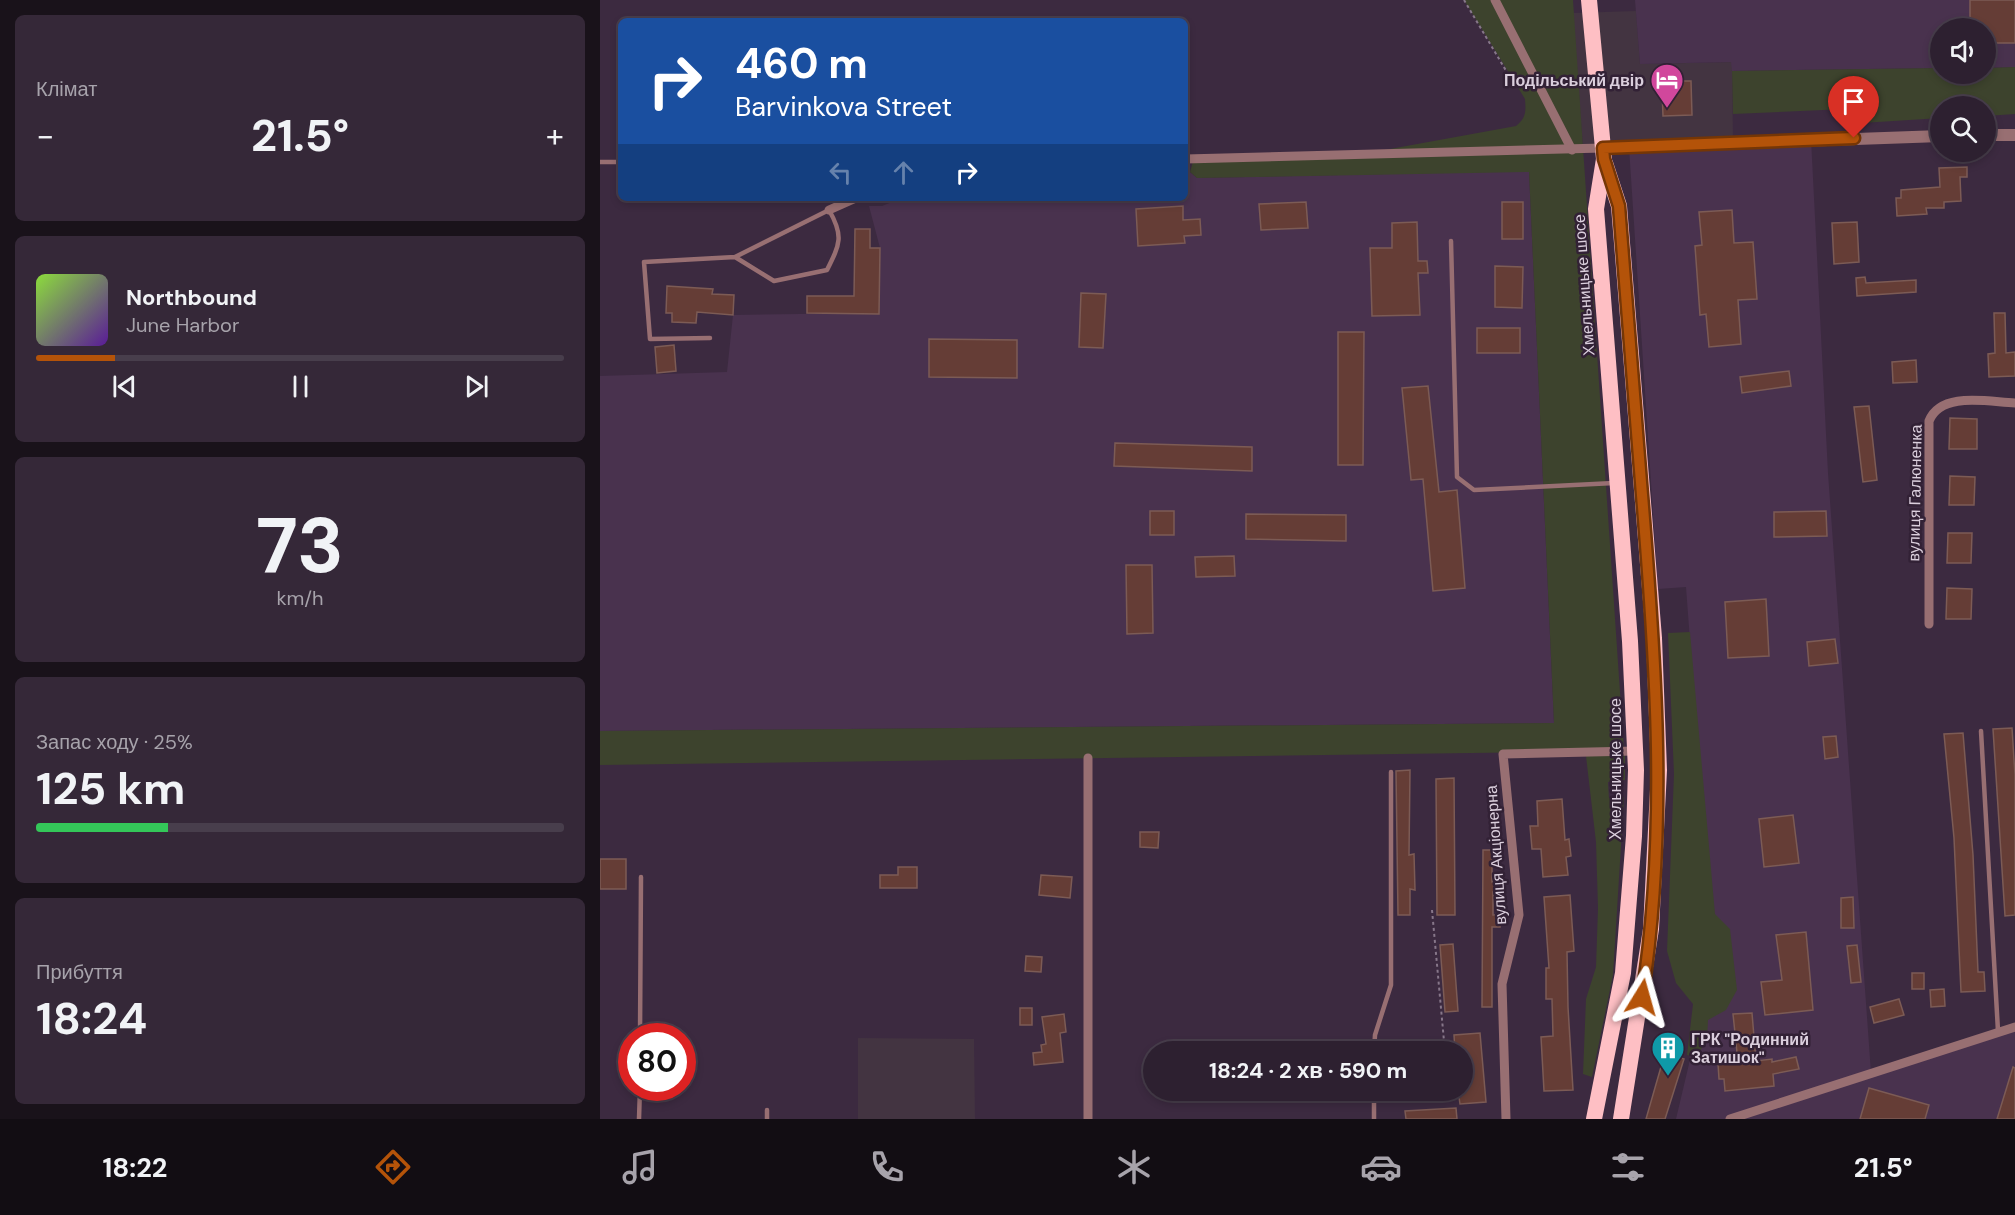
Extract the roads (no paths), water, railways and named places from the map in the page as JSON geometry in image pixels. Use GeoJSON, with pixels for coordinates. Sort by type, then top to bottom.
{"type":"FeatureCollection","features":[{"type":"Feature","properties":{"kind":"highway"},"geometry":{"type":"LineString","coordinates":[[1589,0],[1604,154],[1619,206],[1654,638],[1659,760],[1651,929],[1621,1119]]}},
{"type":"Feature","properties":{"kind":"highway","name":"Хмельницьке шосе"},"geometry":{"type":"LineString","coordinates":[[1594,1119],[1617,1009],[1627,939],[1634,836],[1635,751],[1630,641],[1596,209],[1604,154]]}},
{"type":"Feature","properties":{"kind":"street"},"geometry":{"type":"LineString","coordinates":[[1495,0],[1572,150]]}},
{"type":"Feature","properties":{"kind":"street"},"geometry":{"type":"LineString","coordinates":[[1996,135],[2015,135]]}},
{"type":"Feature","properties":{"kind":"street"},"geometry":{"type":"LineString","coordinates":[[1188,159],[1572,150],[1604,154],[1930,137]]}},
{"type":"Feature","properties":{"kind":"street"},"geometry":{"type":"LineString","coordinates":[[829,210],[849,201]]}},
{"type":"Feature","properties":{"kind":"street","name":"вулиця Галюненка"},"geometry":{"type":"LineString","coordinates":[[1929,624],[1929,421],[1933,410],[1949,402],[2015,403]]}},
{"type":"Feature","properties":{"kind":"street","name":"вулиця Акціонерна"},"geometry":{"type":"LineString","coordinates":[[1506,1119],[1502,984],[1519,915],[1503,754],[1635,751]]}},
{"type":"Feature","properties":{"kind":"street"},"geometry":{"type":"LineString","coordinates":[[1088,758],[1088,1119]]}},
{"type":"Feature","properties":{"kind":"street"},"geometry":{"type":"LineString","coordinates":[[1730,1119],[2015,1027]]}},
{"type":"Feature","properties":{"kind":"lane"},"geometry":{"type":"LineString","coordinates":[[600,162],[618,162]]}},
{"type":"Feature","properties":{"kind":"lane"},"geometry":{"type":"LineString","coordinates":[[710,338],[650,339],[644,262],[735,257],[829,210],[840,229],[838,249],[827,270],[774,281],[735,257]]}},
{"type":"Feature","properties":{"kind":"lane"},"geometry":{"type":"LineString","coordinates":[[1451,240],[1457,477],[1474,490],[1616,483]]}},
{"type":"Feature","properties":{"kind":"lane"},"geometry":{"type":"LineString","coordinates":[[1981,731],[1998,1032]]}},
{"type":"Feature","properties":{"kind":"lane"},"geometry":{"type":"LineString","coordinates":[[1375,1041],[1391,985],[1391,772]]}},
{"type":"Feature","properties":{"kind":"lane"},"geometry":{"type":"LineString","coordinates":[[640,1023],[641,877]]}},
{"type":"Feature","properties":{"kind":"lane"},"geometry":{"type":"LineString","coordinates":[[639,1101],[639,1119]]}},
{"type":"Feature","properties":{"kind":"lane"},"geometry":{"type":"LineString","coordinates":[[1374,1101],[1374,1119]]}},
{"type":"Feature","properties":{"kind":"lane"},"geometry":{"type":"LineString","coordinates":[[767,1110],[767,1119]]}},
{"type":"Feature","properties":{"kind":"place","name":"Подільський двір"},"geometry":{"type":"Point","coordinates":[1667,109]}},
{"type":"Feature","properties":{"kind":"place","name":"ГРК \"Родинний Затишок\""},"geometry":{"type":"Point","coordinates":[1668,1077]}}]}
